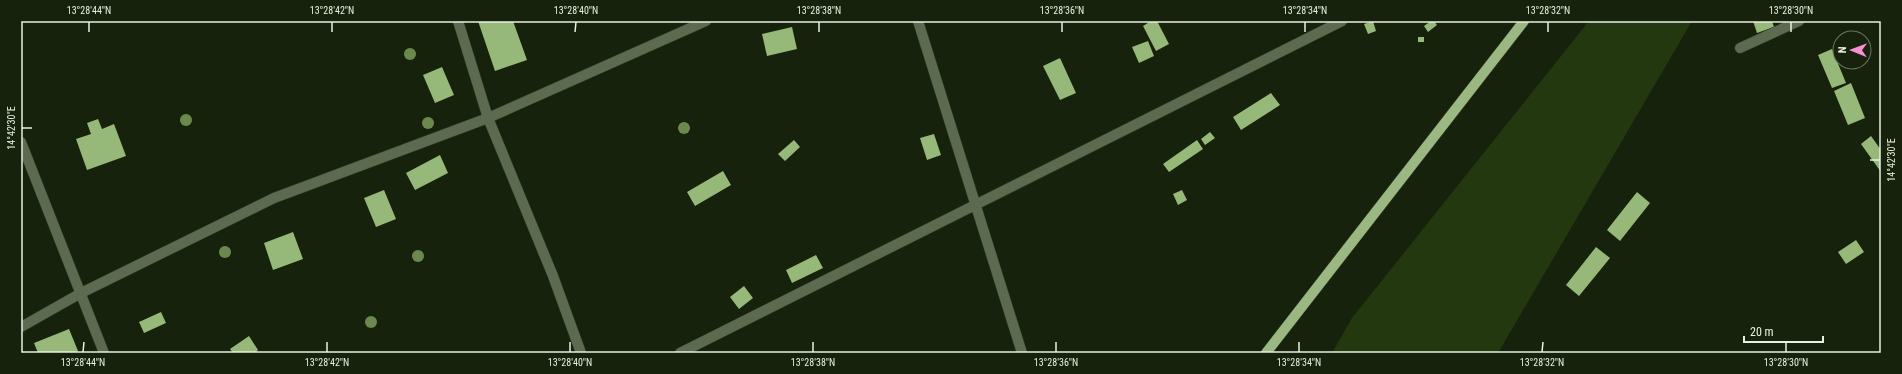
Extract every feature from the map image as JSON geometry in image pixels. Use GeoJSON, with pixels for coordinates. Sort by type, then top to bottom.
{"type":"FeatureCollection","features":[{"type":"Feature","properties":{"kind":"main road"},"geometry":{"type":"LineString","coordinates":[[1266,353],[1524,21]]}},
{"type":"Feature","properties":{"kind":"street"},"geometry":{"type":"LineString","coordinates":[[458,21],[488,118],[581,353]]}},
{"type":"Feature","properties":{"kind":"street"},"geometry":{"type":"LineString","coordinates":[[21,327],[81,293],[274,198],[488,118],[706,21]]}},
{"type":"Feature","properties":{"kind":"street"},"geometry":{"type":"LineString","coordinates":[[918,21],[1022,353]]}},
{"type":"Feature","properties":{"kind":"street"},"geometry":{"type":"LineString","coordinates":[[680,353],[1342,21]]}},
{"type":"Feature","properties":{"kind":"street"},"geometry":{"type":"LineString","coordinates":[[1740,48],[1799,21]]}},
{"type":"Feature","properties":{"kind":"street"},"geometry":{"type":"LineString","coordinates":[[21,142],[104,353]]}},
{"type":"Feature","properties":{"kind":"green space"},"geometry":{"type":"Polygon","coordinates":[[[1589,21],[1692,21],[1498,353],[1332,353],[1352,318],[1589,21]]]}},
{"type":"Feature","properties":{"kind":"building"},"geometry":{"type":"Polygon","coordinates":[[[478,21],[513,21],[527,60],[495,71],[478,21]]]}},
{"type":"Feature","properties":{"kind":"building"},"geometry":{"type":"Polygon","coordinates":[[[1151,21],[1157,21],[1169,44],[1156,51],[1143,26],[1151,21]]]}},
{"type":"Feature","properties":{"kind":"building"},"geometry":{"type":"Polygon","coordinates":[[[1373,21],[1376,31],[1368,34],[1364,24],[1373,21]]]}},
{"type":"Feature","properties":{"kind":"building"},"geometry":{"type":"Polygon","coordinates":[[[1431,21],[1434,21],[1437,25],[1428,32],[1424,26],[1431,21]]]}},
{"type":"Feature","properties":{"kind":"building"},"geometry":{"type":"Polygon","coordinates":[[[1753,21],[1772,21],[1774,27],[1757,33],[1753,21]]]}},
{"type":"Feature","properties":{"kind":"building"},"geometry":{"type":"Polygon","coordinates":[[[792,27],[797,49],[767,56],[762,34],[792,27]]]}},
{"type":"Feature","properties":{"kind":"building"},"geometry":{"type":"Polygon","coordinates":[[[1418,37],[1424,37],[1424,42],[1418,42],[1418,37]]]}},
{"type":"Feature","properties":{"kind":"building"},"geometry":{"type":"Polygon","coordinates":[[[1148,41],[1154,56],[1139,63],[1132,47],[1148,41]]]}},
{"type":"Feature","properties":{"kind":"building"},"geometry":{"type":"Polygon","coordinates":[[[1832,49],[1832,70],[1841,70],[1846,83],[1832,88],[1818,55],[1832,49]]]}},
{"type":"Feature","properties":{"kind":"building"},"geometry":{"type":"Polygon","coordinates":[[[1060,58],[1076,93],[1060,100],[1043,66],[1060,58]]]}},
{"type":"Feature","properties":{"kind":"building"},"geometry":{"type":"Polygon","coordinates":[[[442,67],[454,95],[435,103],[423,75],[442,67]]]}},
{"type":"Feature","properties":{"kind":"building"},"geometry":{"type":"Polygon","coordinates":[[[1851,83],[1865,118],[1848,125],[1834,91],[1851,83]]]}},
{"type":"Feature","properties":{"kind":"building"},"geometry":{"type":"Polygon","coordinates":[[[1271,93],[1280,105],[1241,130],[1233,117],[1271,93]]]}},
{"type":"Feature","properties":{"kind":"building"},"geometry":{"type":"Polygon","coordinates":[[[98,119],[102,129],[114,124],[126,156],[87,170],[76,139],[91,134],[87,123],[98,119]]]}},
{"type":"Feature","properties":{"kind":"building"},"geometry":{"type":"Polygon","coordinates":[[[1210,132],[1215,138],[1205,145],[1201,139],[1210,132]]]}},
{"type":"Feature","properties":{"kind":"building"},"geometry":{"type":"Polygon","coordinates":[[[934,134],[941,155],[927,160],[920,138],[934,134]]]}},
{"type":"Feature","properties":{"kind":"building"},"geometry":{"type":"Polygon","coordinates":[[[1871,136],[1881,150],[1881,172],[1861,144],[1871,136]]]}},
{"type":"Feature","properties":{"kind":"building"},"geometry":{"type":"Polygon","coordinates":[[[794,140],[800,147],[785,161],[778,154],[794,140]]]}},
{"type":"Feature","properties":{"kind":"building"},"geometry":{"type":"Polygon","coordinates":[[[1197,140],[1203,149],[1169,172],[1163,164],[1197,140]]]}},
{"type":"Feature","properties":{"kind":"building"},"geometry":{"type":"Polygon","coordinates":[[[440,155],[448,173],[415,190],[406,173],[440,155]]]}},
{"type":"Feature","properties":{"kind":"building"},"geometry":{"type":"Polygon","coordinates":[[[723,171],[731,185],[695,206],[687,192],[723,171]]]}},
{"type":"Feature","properties":{"kind":"building"},"geometry":{"type":"Polygon","coordinates":[[[384,190],[396,219],[376,227],[364,198],[384,190]]]}},
{"type":"Feature","properties":{"kind":"building"},"geometry":{"type":"Polygon","coordinates":[[[1182,190],[1187,200],[1178,205],[1173,194],[1182,190]]]}},
{"type":"Feature","properties":{"kind":"building"},"geometry":{"type":"Polygon","coordinates":[[[1637,192],[1650,203],[1620,241],[1607,230],[1637,192]]]}},
{"type":"Feature","properties":{"kind":"building"},"geometry":{"type":"Polygon","coordinates":[[[293,232],[303,259],[273,270],[264,243],[293,232]]]}},
{"type":"Feature","properties":{"kind":"building"},"geometry":{"type":"Polygon","coordinates":[[[1856,240],[1864,252],[1846,264],[1838,252],[1856,240]]]}},
{"type":"Feature","properties":{"kind":"building"},"geometry":{"type":"Polygon","coordinates":[[[1596,247],[1610,258],[1579,296],[1566,285],[1596,247]]]}},
{"type":"Feature","properties":{"kind":"building"},"geometry":{"type":"Polygon","coordinates":[[[816,255],[823,268],[792,283],[786,270],[816,255]]]}},
{"type":"Feature","properties":{"kind":"building"},"geometry":{"type":"Polygon","coordinates":[[[744,286],[753,298],[739,309],[730,297],[744,286]]]}},
{"type":"Feature","properties":{"kind":"building"},"geometry":{"type":"Polygon","coordinates":[[[161,312],[166,323],[144,333],[139,322],[161,312]]]}},
{"type":"Feature","properties":{"kind":"building"},"geometry":{"type":"Polygon","coordinates":[[[69,329],[78,351],[74,353],[38,353],[34,343],[69,329]]]}},
{"type":"Feature","properties":{"kind":"building"},"geometry":{"type":"Polygon","coordinates":[[[249,336],[258,350],[255,353],[233,353],[230,349],[249,336]]]}}]}
